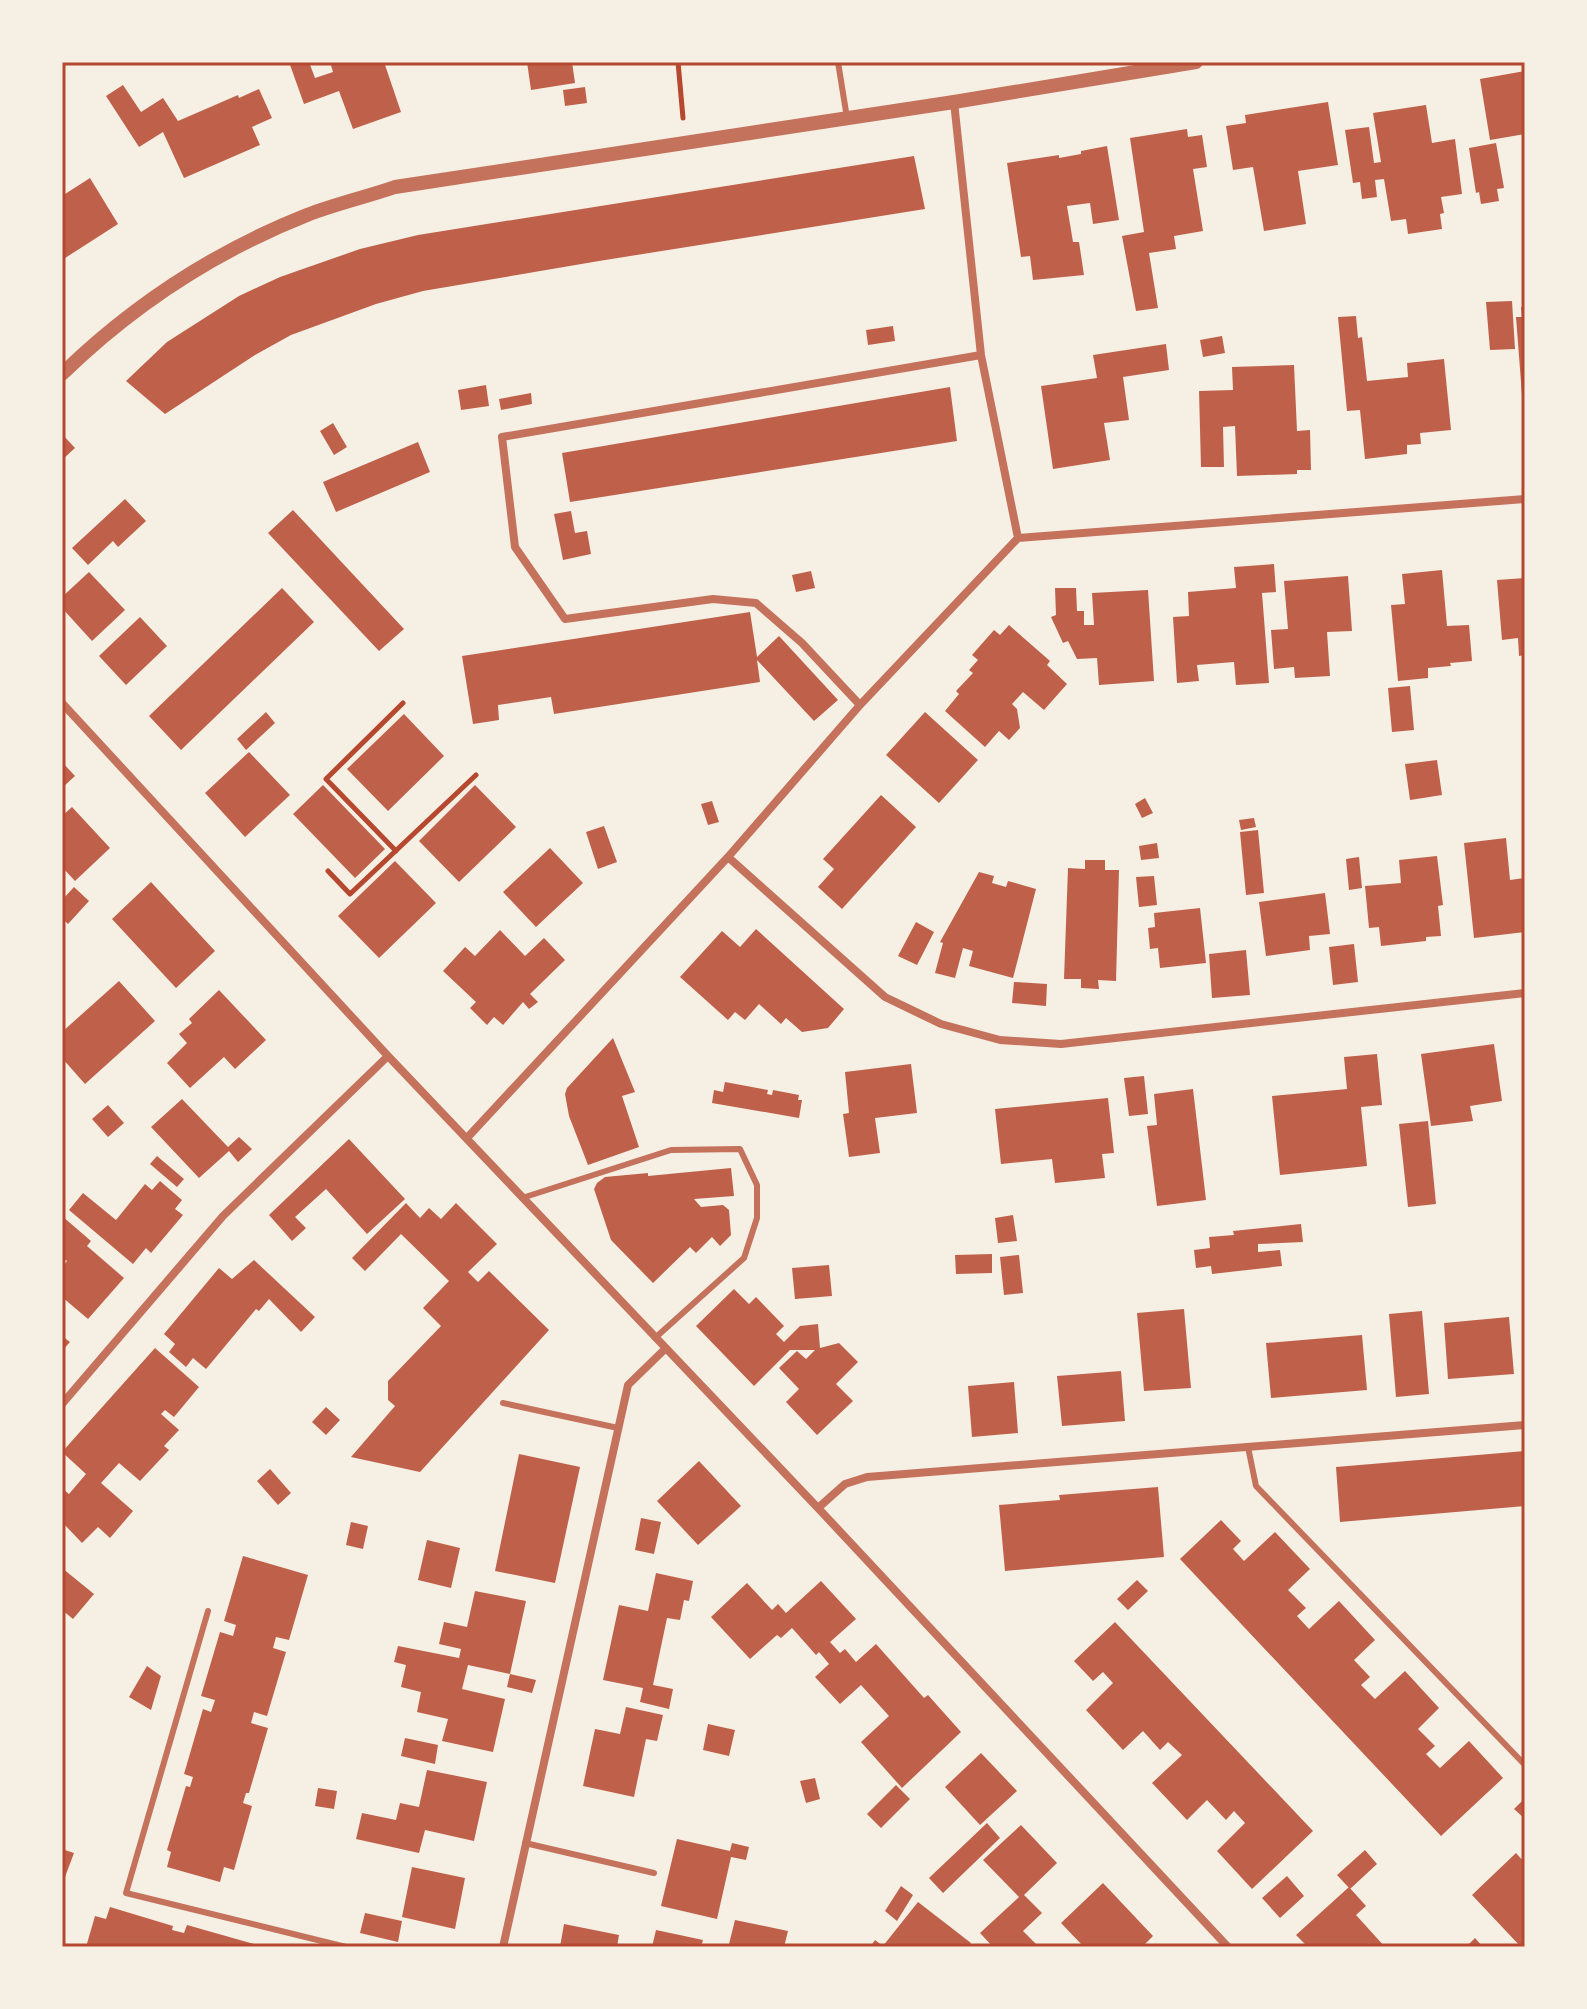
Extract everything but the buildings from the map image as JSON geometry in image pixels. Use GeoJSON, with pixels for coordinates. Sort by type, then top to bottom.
{"type":"FeatureCollection","features":[{"type":"Feature","properties":{"kind":"street"},"geometry":{"type":"LineString","coordinates":[[62,374],[148,301],[225,253],[308,215],[395,187],[1196,62]]}},
{"type":"Feature","properties":{"kind":"street"},"geometry":{"type":"LineString","coordinates":[[954,102],[981,355],[1018,538]]}},
{"type":"Feature","properties":{"kind":"street"},"geometry":{"type":"LineString","coordinates":[[860,705],[802,643],[756,603],[713,599],[565,619],[515,547],[502,437],[981,355]]}},
{"type":"Feature","properties":{"kind":"street"},"geometry":{"type":"LineString","coordinates":[[467,1138],[728,857],[860,705],[1018,538],[1525,499]]}},
{"type":"Feature","properties":{"kind":"street"},"geometry":{"type":"LineString","coordinates":[[62,703],[388,1056],[818,1508],[1228,1947]]}},
{"type":"Feature","properties":{"kind":"street"},"geometry":{"type":"LineString","coordinates":[[728,857],[885,997],[941,1024],[1000,1040],[1061,1044],[1525,993]]}},
{"type":"Feature","properties":{"kind":"street"},"geometry":{"type":"LineString","coordinates":[[62,1404],[223,1216],[388,1056]]}},
{"type":"Feature","properties":{"kind":"street"},"geometry":{"type":"LineString","coordinates":[[503,1947],[628,1385],[665,1349]]}},
{"type":"Feature","properties":{"kind":"street"},"geometry":{"type":"LineString","coordinates":[[818,1508],[845,1484],[867,1477],[1525,1425]]}},
{"type":"Feature","properties":{"kind":"lane"},"geometry":{"type":"LineString","coordinates":[[838,62],[847,118]]}},
{"type":"Feature","properties":{"kind":"lane"},"geometry":{"type":"LineString","coordinates":[[522,1198],[671,1150],[740,1149],[757,1185],[757,1218],[744,1258],[655,1338]]}},
{"type":"Feature","properties":{"kind":"lane"},"geometry":{"type":"LineString","coordinates":[[503,1403],[618,1428]]}},
{"type":"Feature","properties":{"kind":"lane"},"geometry":{"type":"LineString","coordinates":[[1248,1447],[1256,1486],[1525,1765]]}},
{"type":"Feature","properties":{"kind":"lane"},"geometry":{"type":"LineString","coordinates":[[208,1611],[126,1893],[346,1947]]}},
{"type":"Feature","properties":{"kind":"lane"},"geometry":{"type":"LineString","coordinates":[[525,1843],[654,1873]]}},
{"type":"Feature","properties":{"kind":"path"},"geometry":{"type":"LineString","coordinates":[[678,62],[686,143]]}},
{"type":"Feature","properties":{"kind":"path"},"geometry":{"type":"LineString","coordinates":[[396,851],[326,779],[403,703]]}},
{"type":"Feature","properties":{"kind":"path"},"geometry":{"type":"LineString","coordinates":[[328,871],[350,894],[476,775]]}}]}
